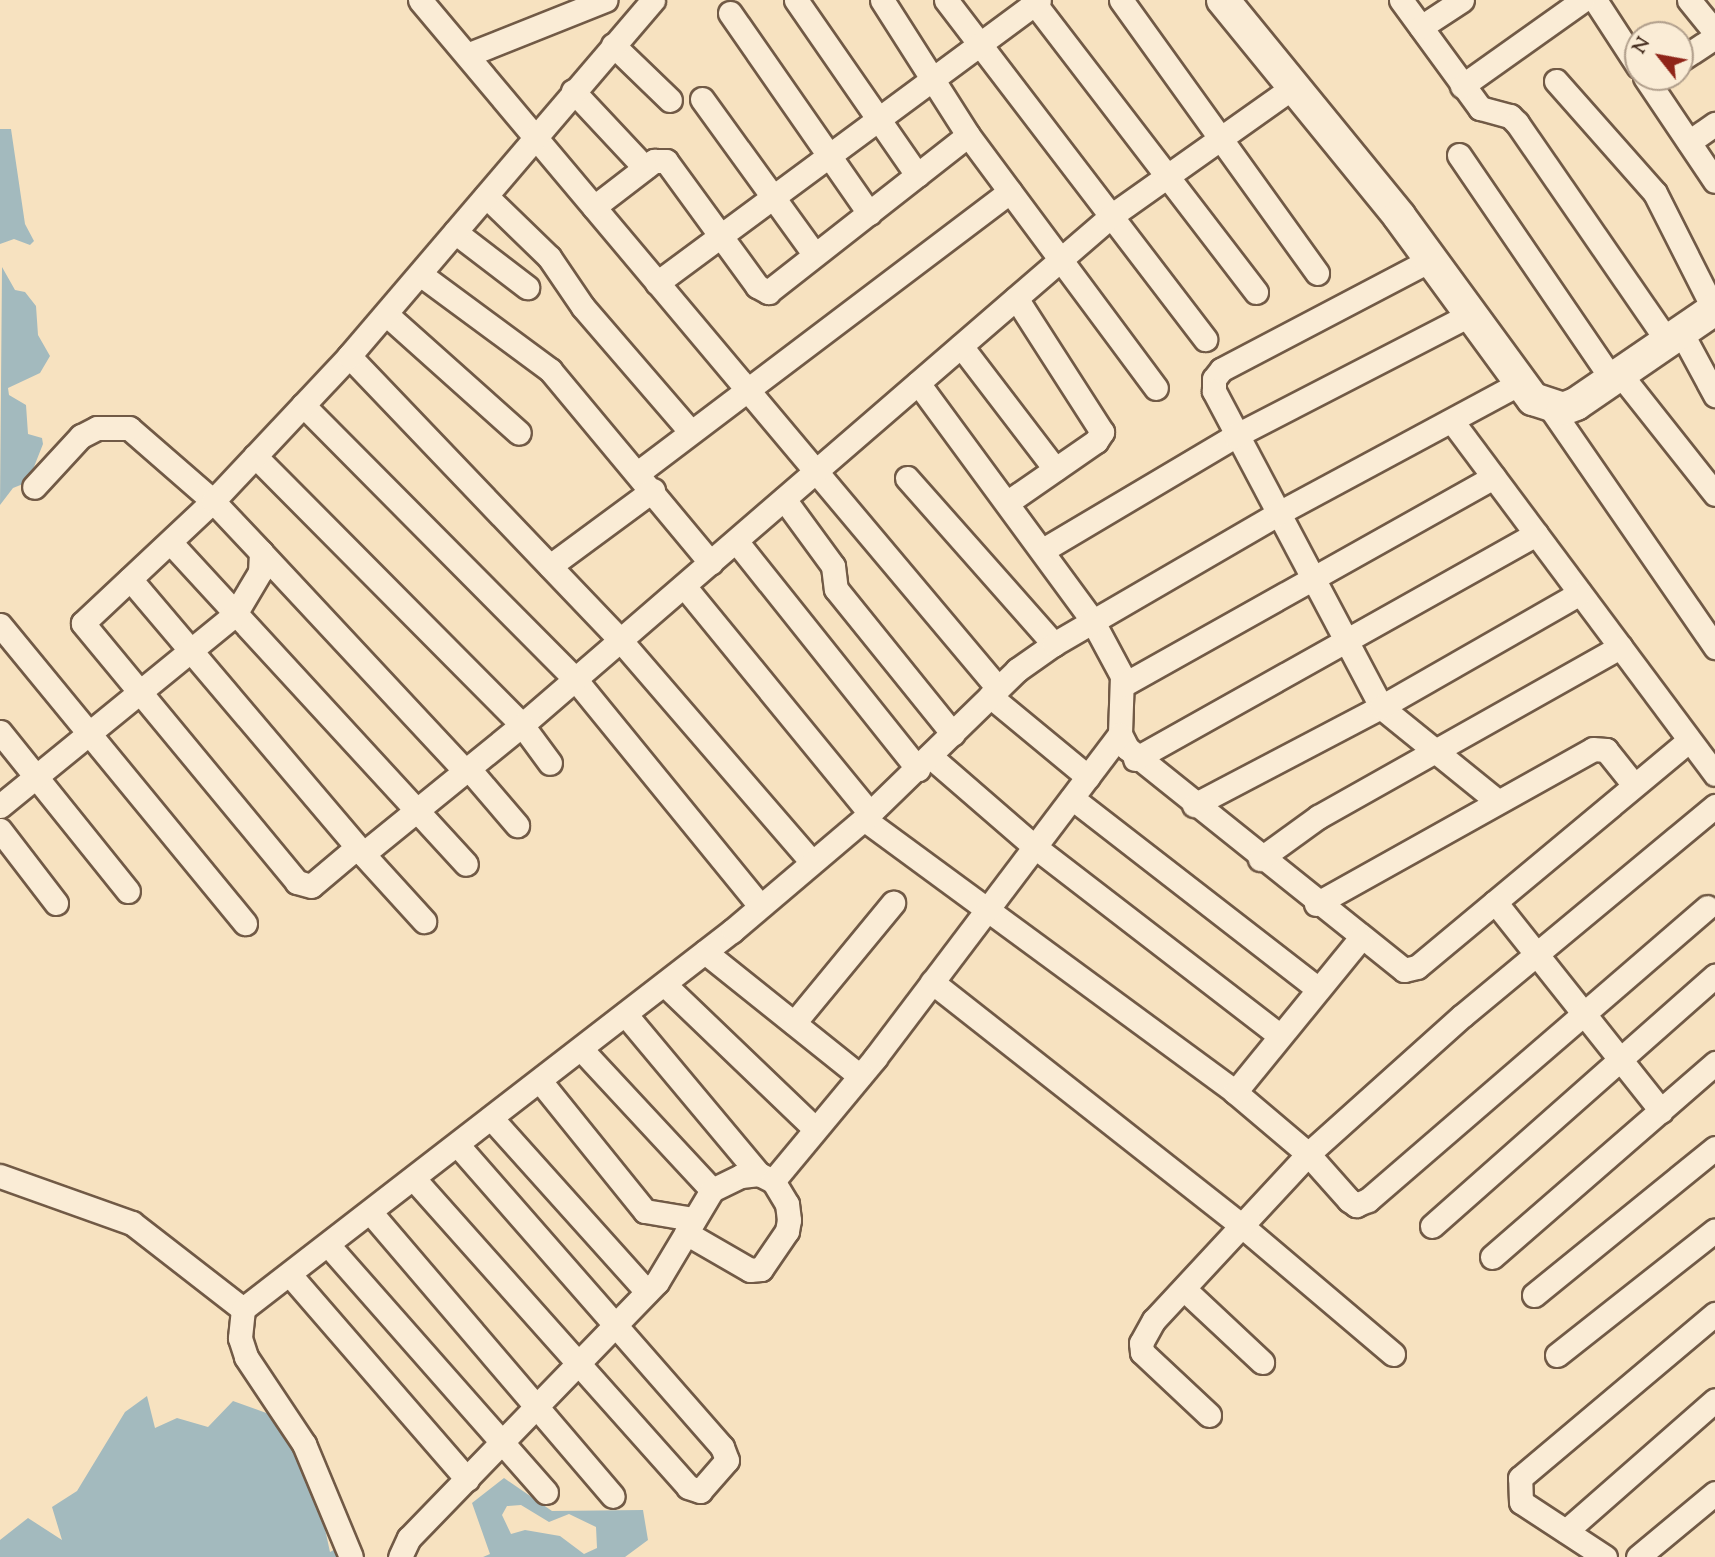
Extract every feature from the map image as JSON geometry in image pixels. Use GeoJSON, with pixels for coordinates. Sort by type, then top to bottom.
{"type":"FeatureCollection","features":[{"type":"Feature","properties":{"kind":"street"},"geometry":{"type":"LineString","coordinates":[[420,0],[535,134],[657,284],[818,470],[994,692],[1088,777]]}},
{"type":"Feature","properties":{"kind":"street"},"geometry":{"type":"LineString","coordinates":[[467,55],[605,0]]}},
{"type":"Feature","properties":{"kind":"street"},"geometry":{"type":"LineString","coordinates":[[653,0],[535,134],[486,196],[349,356],[213,501],[83,623],[143,692],[297,882],[311,886],[418,811],[621,641],[1111,216],[1293,88]]}},
{"type":"Feature","properties":{"kind":"street"},"geometry":{"type":"LineString","coordinates":[[796,0],[875,120],[917,175]]}},
{"type":"Feature","properties":{"kind":"street"},"geometry":{"type":"LineString","coordinates":[[882,0],[929,78],[968,135],[1063,258],[1156,388]]}},
{"type":"Feature","properties":{"kind":"street"},"geometry":{"type":"LineString","coordinates":[[946,0],[1205,339]]}},
{"type":"Feature","properties":{"kind":"street"},"geometry":{"type":"LineString","coordinates":[[1121,0],[1317,273]]}},
{"type":"Feature","properties":{"kind":"street"},"geometry":{"type":"LineString","coordinates":[[1401,0],[1462,86],[1485,113],[1510,116],[1517,123],[1715,395]]}},
{"type":"Feature","properties":{"kind":"street"},"geometry":{"type":"LineString","coordinates":[[1421,27],[1462,0]]}},
{"type":"Feature","properties":{"kind":"street"},"geometry":{"type":"LineString","coordinates":[[1462,86],[1583,0]]}},
{"type":"Feature","properties":{"kind":"street"},"geometry":{"type":"LineString","coordinates":[[1595,0],[1624,43]]}},
{"type":"Feature","properties":{"kind":"street"},"geometry":{"type":"LineString","coordinates":[[1689,0],[1715,35],[1694,50]]}},
{"type":"Feature","properties":{"kind":"street"},"geometry":{"type":"LineString","coordinates":[[657,284],[1035,1],[1256,292]]}},
{"type":"Feature","properties":{"kind":"street"},"geometry":{"type":"LineString","coordinates":[[1234,4],[1293,88],[1473,313],[1520,383],[1534,399],[1549,406],[1576,404],[1673,335],[1715,309],[1654,193],[1556,81]]}},
{"type":"Feature","properties":{"kind":"street"},"geometry":{"type":"LineString","coordinates":[[730,13],[869,213]]}},
{"type":"Feature","properties":{"kind":"street"},"geometry":{"type":"LineString","coordinates":[[614,45],[670,100]]}},
{"type":"Feature","properties":{"kind":"street"},"geometry":{"type":"LineString","coordinates":[[573,91],[645,168]]}},
{"type":"Feature","properties":{"kind":"street"},"geometry":{"type":"LineString","coordinates":[[1656,91],[1715,181]]}},
{"type":"Feature","properties":{"kind":"street"},"geometry":{"type":"LineString","coordinates":[[702,99],[814,254]]}},
{"type":"Feature","properties":{"kind":"street"},"geometry":{"type":"LineString","coordinates":[[1689,142],[1715,124]]}},
{"type":"Feature","properties":{"kind":"street"},"geometry":{"type":"LineString","coordinates":[[594,207],[657,160],[666,161],[718,236],[764,292],[968,135]]}},
{"type":"Feature","properties":{"kind":"street"},"geometry":{"type":"LineString","coordinates":[[1459,155],[1616,376],[1715,494]]}},
{"type":"Feature","properties":{"kind":"street"},"geometry":{"type":"LineString","coordinates":[[639,471],[1010,191]]}},
{"type":"Feature","properties":{"kind":"street"},"geometry":{"type":"LineString","coordinates":[[486,196],[550,257],[583,307],[691,432]]}},
{"type":"Feature","properties":{"kind":"street"},"geometry":{"type":"LineString","coordinates":[[455,232],[527,287]]}},
{"type":"Feature","properties":{"kind":"street"},"geometry":{"type":"LineString","coordinates":[[1432,259],[1221,370],[1214,379],[1214,391],[1381,707],[1433,752],[1497,801]]}},
{"type":"Feature","properties":{"kind":"street"},"geometry":{"type":"LineString","coordinates":[[420,274],[550,370],[639,471],[711,563]]}},
{"type":"Feature","properties":{"kind":"street"},"geometry":{"type":"LineString","coordinates":[[1008,502],[1097,442],[1102,432],[1016,298]]}},
{"type":"Feature","properties":{"kind":"street"},"geometry":{"type":"LineString","coordinates":[[1043,550],[1236,436],[1473,313]]}},
{"type":"Feature","properties":{"kind":"street"},"geometry":{"type":"LineString","coordinates":[[386,314],[519,433]]}},
{"type":"Feature","properties":{"kind":"street"},"geometry":{"type":"LineString","coordinates":[[961,346],[1055,469]]}},
{"type":"Feature","properties":{"kind":"street"},"geometry":{"type":"LineString","coordinates":[[349,356],[621,641],[812,862]]}},
{"type":"Feature","properties":{"kind":"street"},"geometry":{"type":"LineString","coordinates":[[400,1557],[409,1538],[540,1406],[647,1292],[712,1190],[741,1176],[766,1178],[815,1129],[860,1076],[1120,734],[1123,685],[1092,620],[1008,502],[918,383]]}},
{"type":"Feature","properties":{"kind":"street"},"geometry":{"type":"LineString","coordinates":[[243,1308],[291,1276],[705,952],[867,816],[994,692],[1054,644],[1277,514],[1520,383]]}},
{"type":"Feature","properties":{"kind":"street"},"geometry":{"type":"LineString","coordinates":[[303,405],[575,679],[760,906]]}},
{"type":"Feature","properties":{"kind":"street"},"geometry":{"type":"LineString","coordinates":[[1549,406],[1715,647]]}},
{"type":"Feature","properties":{"kind":"street"},"geometry":{"type":"LineString","coordinates":[[1452,421],[1715,774]]}},
{"type":"Feature","properties":{"kind":"street"},"geometry":{"type":"LineString","coordinates":[[34,486],[81,436],[118,426],[129,428],[213,501],[517,825]]}},
{"type":"Feature","properties":{"kind":"street"},"geometry":{"type":"LineString","coordinates":[[255,456],[522,725],[550,763]]}},
{"type":"Feature","properties":{"kind":"street"},"geometry":{"type":"LineString","coordinates":[[1123,685],[1313,581],[1494,477]]}},
{"type":"Feature","properties":{"kind":"street"},"geometry":{"type":"LineString","coordinates":[[907,478],[1054,644]]}},
{"type":"Feature","properties":{"kind":"street"},"geometry":{"type":"LineString","coordinates":[[550,566],[653,490]]}},
{"type":"Feature","properties":{"kind":"street"},"geometry":{"type":"LineString","coordinates":[[784,499],[833,566],[836,589],[953,734]]}},
{"type":"Feature","properties":{"kind":"street"},"geometry":{"type":"LineString","coordinates":[[1135,758],[1536,534]]}},
{"type":"Feature","properties":{"kind":"street"},"geometry":{"type":"LineString","coordinates":[[736,541],[924,763],[1280,1036]]}},
{"type":"Feature","properties":{"kind":"street"},"geometry":{"type":"LineString","coordinates":[[170,542],[466,864]]}},
{"type":"Feature","properties":{"kind":"street"},"geometry":{"type":"LineString","coordinates":[[0,806],[193,652],[235,614],[260,572],[261,552]]}},
{"type":"Feature","properties":{"kind":"street"},"geometry":{"type":"LineString","coordinates":[[130,579],[359,851],[424,921]]}},
{"type":"Feature","properties":{"kind":"street"},"geometry":{"type":"LineString","coordinates":[[684,586],[867,816],[988,910],[1235,1092],[1308,1154],[1356,1205],[1368,1200],[1581,1012],[1707,907]]}},
{"type":"Feature","properties":{"kind":"street"},"geometry":{"type":"LineString","coordinates":[[1194,805],[1381,707],[1580,593]]}},
{"type":"Feature","properties":{"kind":"street"},"geometry":{"type":"LineString","coordinates":[[0,625],[245,923]]}},
{"type":"Feature","properties":{"kind":"street"},"geometry":{"type":"LineString","coordinates":[[1260,859],[1318,817],[1620,647]]}},
{"type":"Feature","properties":{"kind":"street"},"geometry":{"type":"LineString","coordinates":[[0,732],[128,891]]}},
{"type":"Feature","properties":{"kind":"street"},"geometry":{"type":"LineString","coordinates":[[1120,734],[1135,758],[1360,939],[1404,970],[1417,967],[1689,740]]}},
{"type":"Feature","properties":{"kind":"street"},"geometry":{"type":"LineString","coordinates":[[1316,904],[1497,801],[1600,747],[1634,785]]}},
{"type":"Feature","properties":{"kind":"street"},"geometry":{"type":"LineString","coordinates":[[1072,798],[1318,989]]}},
{"type":"Feature","properties":{"kind":"street"},"geometry":{"type":"LineString","coordinates":[[1209,1415],[1142,1352],[1140,1343],[1154,1320],[1308,1154],[1536,954],[1715,806]]}},
{"type":"Feature","properties":{"kind":"street"},"geometry":{"type":"LineString","coordinates":[[0,830],[56,904]]}},
{"type":"Feature","properties":{"kind":"street"},"geometry":{"type":"LineString","coordinates":[[1495,902],[1661,1111]]}},
{"type":"Feature","properties":{"kind":"street"},"geometry":{"type":"LineString","coordinates":[[794,1023],[893,903]]}},
{"type":"Feature","properties":{"kind":"street"},"geometry":{"type":"LineString","coordinates":[[1235,1092],[1360,939]]}},
{"type":"Feature","properties":{"kind":"street"},"geometry":{"type":"LineString","coordinates":[[705,952],[860,1076]]}},
{"type":"Feature","properties":{"kind":"street"},"geometry":{"type":"LineString","coordinates":[[1432,1226],[1715,976]]}},
{"type":"Feature","properties":{"kind":"street"},"geometry":{"type":"LineString","coordinates":[[932,982],[1242,1226],[1393,1354]]}},
{"type":"Feature","properties":{"kind":"street"},"geometry":{"type":"LineString","coordinates":[[664,984],[815,1129]]}},
{"type":"Feature","properties":{"kind":"street"},"geometry":{"type":"LineString","coordinates":[[540,1081],[645,1211],[690,1226],[750,1270],[761,1269],[787,1231],[787,1204],[625,1014]]}},
{"type":"Feature","properties":{"kind":"street"},"geometry":{"type":"LineString","coordinates":[[581,1049],[712,1190]]}},
{"type":"Feature","properties":{"kind":"street"},"geometry":{"type":"LineString","coordinates":[[1492,1257],[1715,1063]]}},
{"type":"Feature","properties":{"kind":"street"},"geometry":{"type":"LineString","coordinates":[[492,1119],[647,1292]]}},
{"type":"Feature","properties":{"kind":"street"},"geometry":{"type":"LineString","coordinates":[[414,1180],[577,1366],[688,1487],[700,1491],[727,1460],[722,1447],[614,1327],[458,1145]]}},
{"type":"Feature","properties":{"kind":"street"},"geometry":{"type":"LineString","coordinates":[[1534,1295],[1715,1149]]}},
{"type":"Feature","properties":{"kind":"street"},"geometry":{"type":"LineString","coordinates":[[0,1176],[132,1223],[243,1308]]}},
{"type":"Feature","properties":{"kind":"street"},"geometry":{"type":"LineString","coordinates":[[371,1213],[540,1406],[613,1496]]}},
{"type":"Feature","properties":{"kind":"street"},"geometry":{"type":"LineString","coordinates":[[1557,1355],[1715,1230]]}},
{"type":"Feature","properties":{"kind":"street"},"geometry":{"type":"LineString","coordinates":[[329,1246],[546,1492]]}},
{"type":"Feature","properties":{"kind":"street"},"geometry":{"type":"LineString","coordinates":[[291,1276],[467,1479]]}},
{"type":"Feature","properties":{"kind":"street"},"geometry":{"type":"LineString","coordinates":[[1184,1289],[1262,1362]]}},
{"type":"Feature","properties":{"kind":"street"},"geometry":{"type":"LineString","coordinates":[[243,1308],[240,1338],[246,1357],[304,1444],[352,1557]]}},
{"type":"Feature","properties":{"kind":"street"},"geometry":{"type":"LineString","coordinates":[[1605,1557],[1521,1502],[1520,1478],[1715,1314]]}},
{"type":"Feature","properties":{"kind":"street"},"geometry":{"type":"LineString","coordinates":[[1566,1531],[1715,1400]]}},
{"type":"Feature","properties":{"kind":"street"},"geometry":{"type":"LineString","coordinates":[[1638,1557],[1715,1493]]}},
{"type":"Feature","properties":{"kind":"water"},"geometry":{"type":"Polygon","coordinates":[[[0,129],[11,129],[25,224],[34,241],[30,245],[14,239],[0,244],[0,129]]]}},
{"type":"Feature","properties":{"kind":"water"},"geometry":{"type":"Polygon","coordinates":[[[2,267],[15,290],[25,292],[36,306],[38,335],[50,356],[40,373],[8,388],[9,395],[26,405],[28,434],[42,438],[43,444],[28,482],[13,488],[0,505],[2,267]]]}},
{"type":"Feature","properties":{"kind":"water"},"geometry":{"type":"Polygon","coordinates":[[[147,1396],[155,1428],[177,1418],[208,1427],[233,1401],[280,1418],[313,1473],[330,1552],[343,1545],[350,1557],[0,1557],[0,1540],[28,1518],[62,1540],[52,1507],[77,1491],[125,1412],[147,1396]]]}},
{"type":"Feature","properties":{"kind":"water"},"geometry":{"type":"Polygon","coordinates":[[[504,1478],[552,1511],[643,1510],[648,1540],[625,1557],[483,1557],[490,1554],[472,1503],[504,1478]],[[521,1505],[507,1506],[502,1515],[511,1534],[525,1530],[560,1536],[584,1554],[597,1548],[596,1527],[569,1514],[549,1522],[521,1505]]]}}]}
